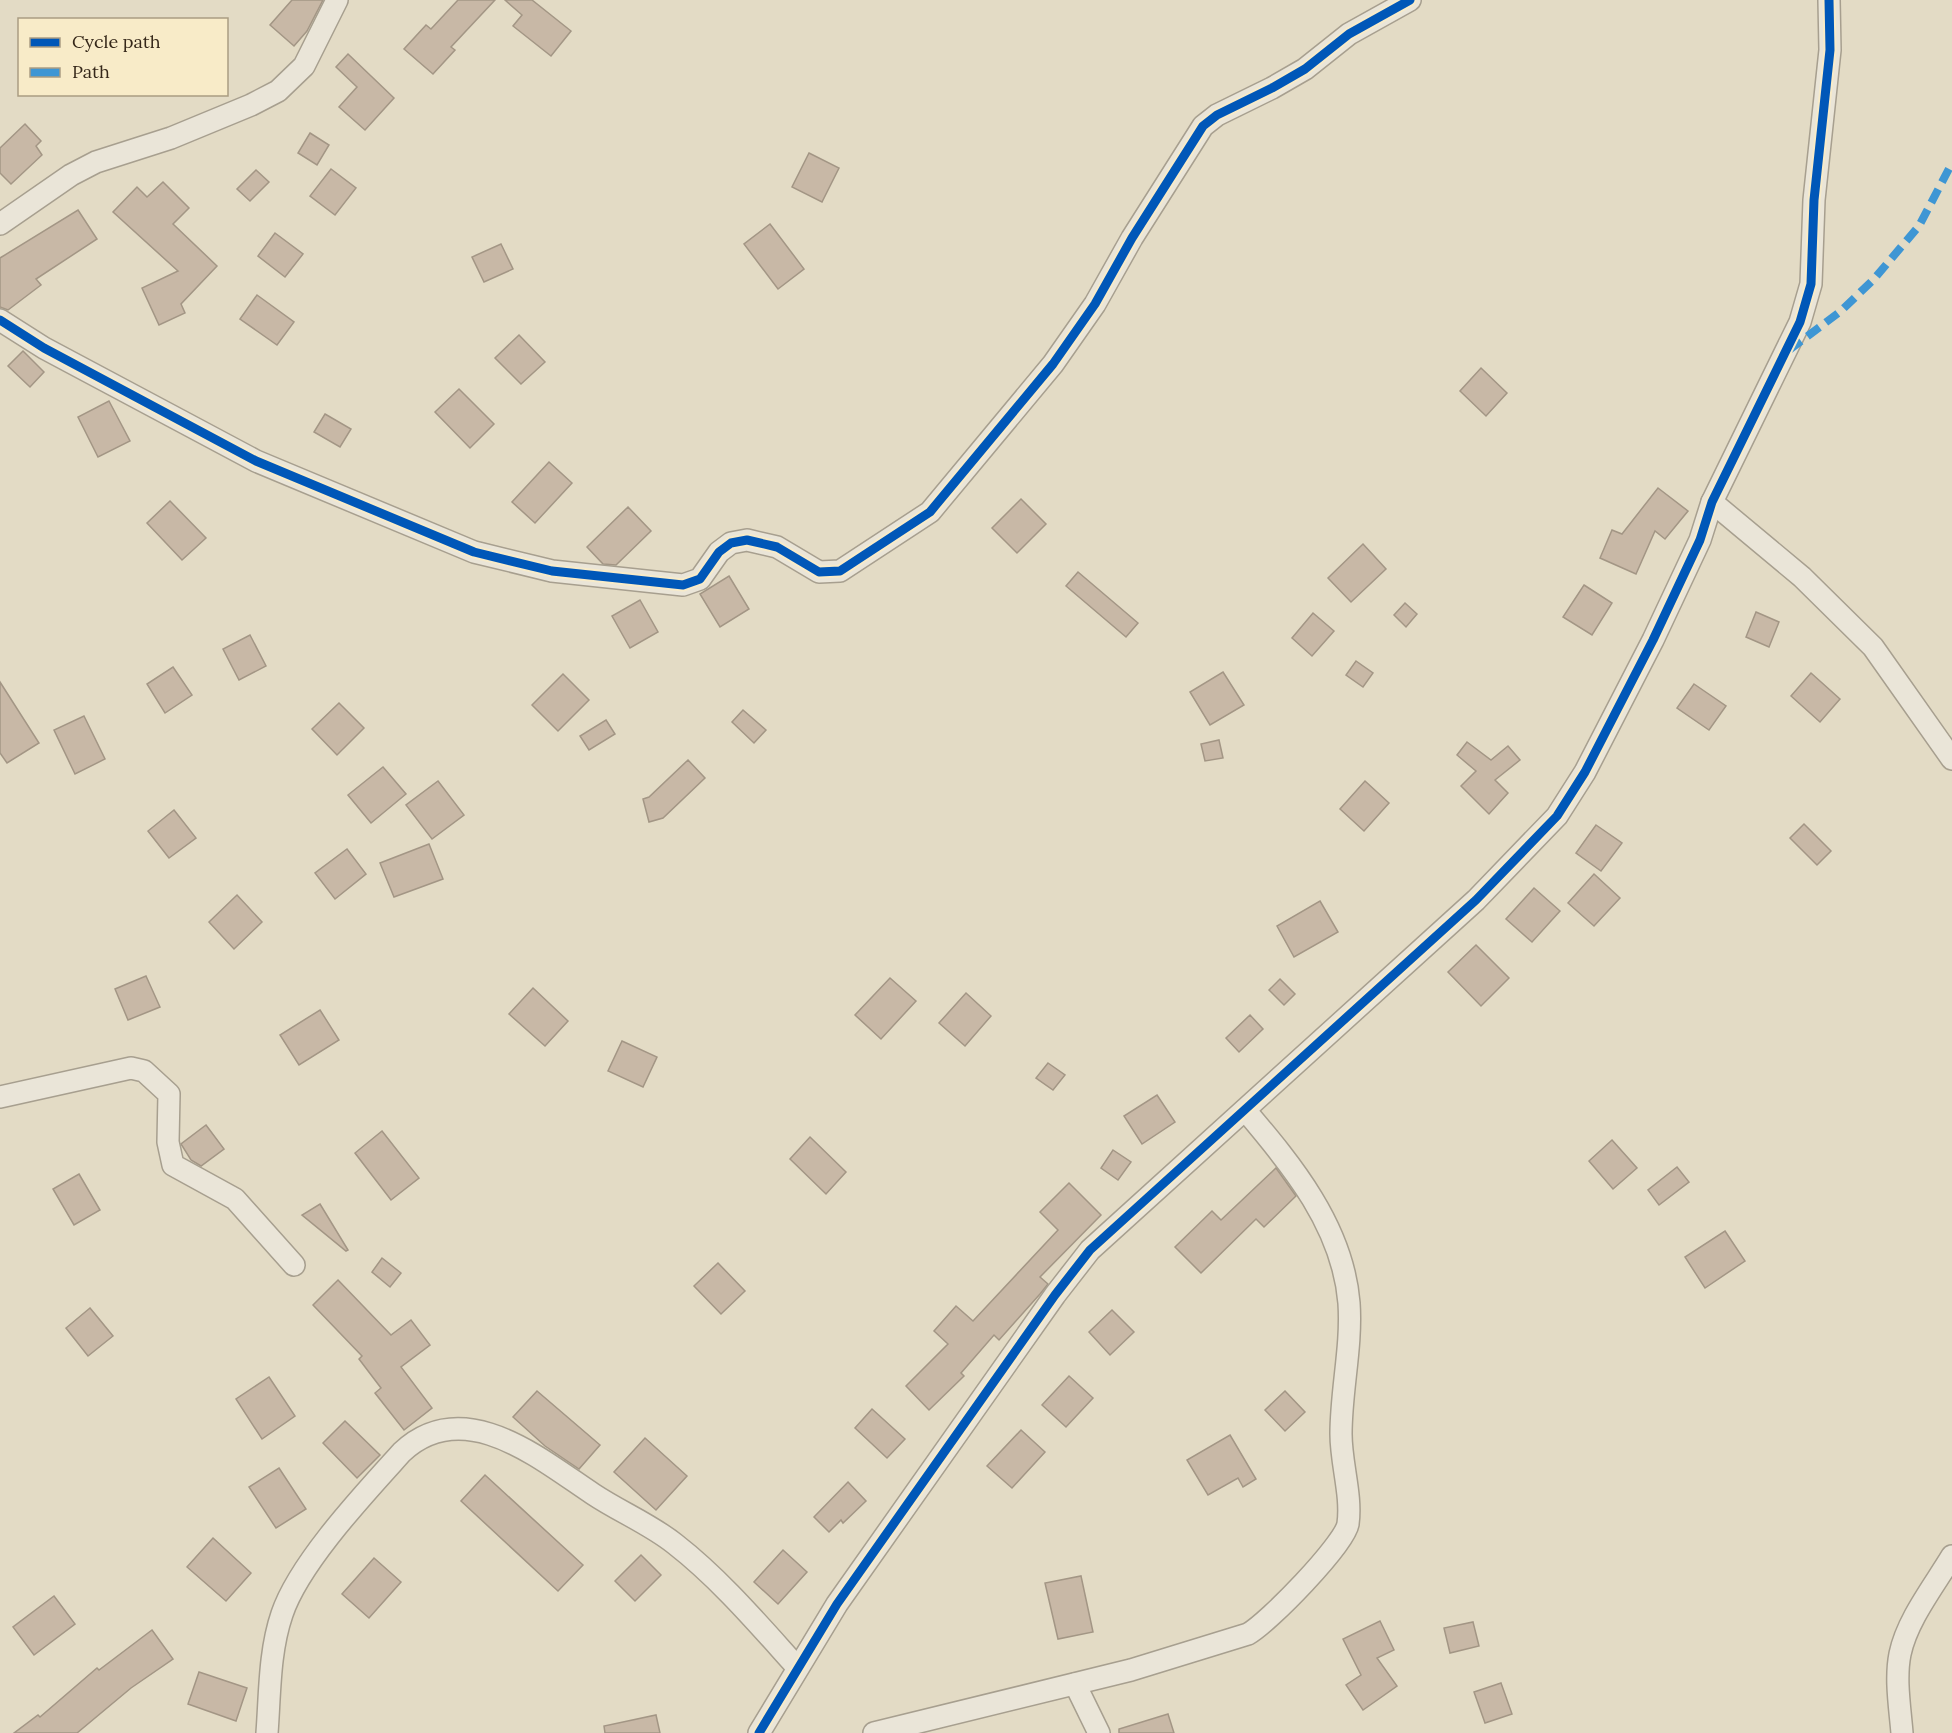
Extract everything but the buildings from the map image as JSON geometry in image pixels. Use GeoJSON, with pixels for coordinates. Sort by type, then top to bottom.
{"type":"FeatureCollection","features":[{"type":"Feature","properties":{"kind":"street"},"geometry":{"type":"LineString","coordinates":[[0,224],[71,175],[96,162],[171,138],[251,105],[278,91],[304,66],[337,0]]}},
{"type":"Feature","properties":{"kind":"street"},"geometry":{"type":"LineString","coordinates":[[0,320],[44,348],[256,461],[474,552],[552,572],[683,585],[700,579],[719,552],[731,543],[747,540],[777,547],[819,572],[840,571],[930,512],[1053,364],[1095,304],[1137,228],[1203,126],[1217,115],[1305,69],[1349,34],[1410,0]]}},
{"type":"Feature","properties":{"kind":"street"},"geometry":{"type":"LineString","coordinates":[[759,1733],[797,1667],[883,1537],[1069,1277],[1099,1242],[1476,900],[1557,816],[1585,772],[1653,640],[1700,540],[1712,502],[1787,351],[1808,298],[1812,276],[1817,161],[1830,50],[1829,0]]}},
{"type":"Feature","properties":{"kind":"street"},"geometry":{"type":"LineString","coordinates":[[1712,502],[1802,577],[1845,617],[1873,647],[1952,759]]}},
{"type":"Feature","properties":{"kind":"street"},"geometry":{"type":"LineString","coordinates":[[0,1097],[131,1068],[144,1071],[169,1094],[168,1142],[172,1162],[176,1169],[235,1199],[294,1265]]}},
{"type":"Feature","properties":{"kind":"street"},"geometry":{"type":"LineString","coordinates":[[874,1733],[1131,1670],[1253,1631],[1314,1572],[1342,1538],[1347,1527],[1348,1512],[1341,1435],[1349,1318],[1345,1281],[1334,1245],[1307,1188],[1245,1110]]}},
{"type":"Feature","properties":{"kind":"street"},"geometry":{"type":"LineString","coordinates":[[267,1733],[273,1648],[291,1589],[312,1560],[402,1452],[416,1439],[453,1430],[503,1437],[528,1449],[593,1494],[675,1544],[754,1620],[797,1667]]}},
{"type":"Feature","properties":{"kind":"street"},"geometry":{"type":"LineString","coordinates":[[1902,1733],[1900,1655],[1908,1632],[1952,1556]]}},
{"type":"Feature","properties":{"kind":"street"},"geometry":{"type":"LineString","coordinates":[[1075,1684],[1099,1733]]}},
{"type":"Feature","properties":{"kind":"marked path"},"geometry":{"type":"LineString","coordinates":[[1789,350],[1841,311],[1874,279],[1919,226],[1952,163]]}},
{"type":"Feature","properties":{"kind":"cycle path"},"geometry":{"type":"LineString","coordinates":[[0,320],[44,348],[256,461],[474,552],[552,571],[683,585],[700,579],[719,552],[731,543],[747,540],[777,547],[819,572],[840,571],[930,512],[1053,364],[1095,304],[1132,238],[1203,126],[1217,115],[1305,69],[1349,34],[1410,0]]}},
{"type":"Feature","properties":{"kind":"cycle path"},"geometry":{"type":"LineString","coordinates":[[759,1733],[837,1604],[1055,1295],[1090,1250],[1476,900],[1557,816],[1585,772],[1653,640],[1700,540],[1712,502],[1800,322],[1811,284],[1814,200],[1830,50],[1829,0]]}}]}
